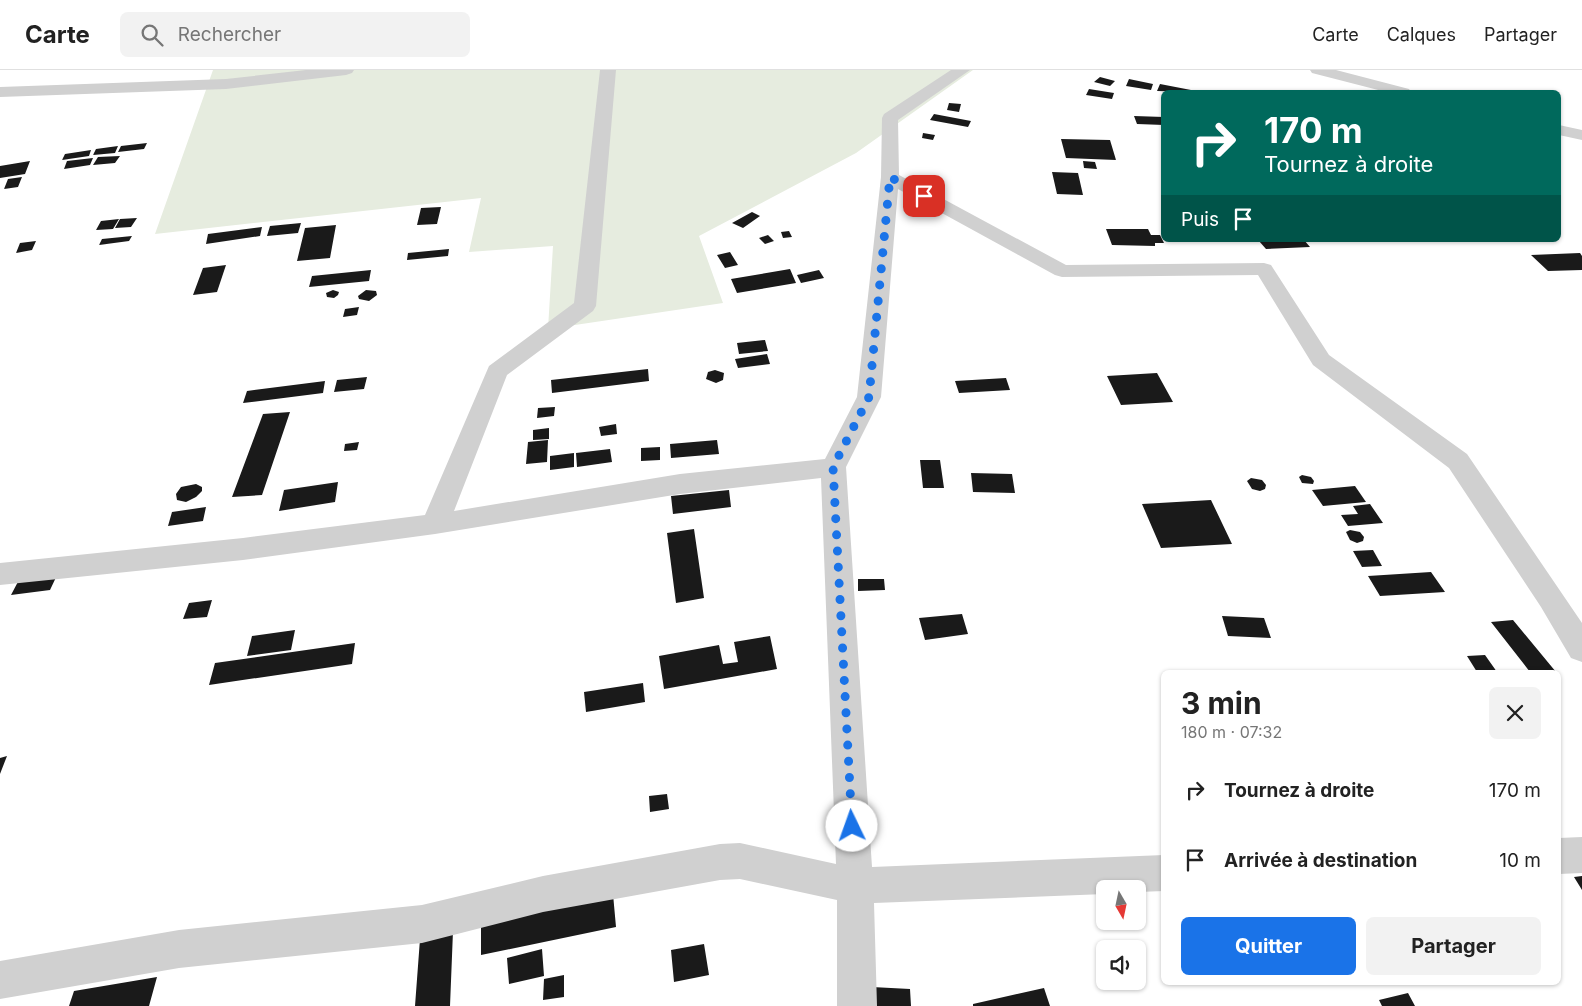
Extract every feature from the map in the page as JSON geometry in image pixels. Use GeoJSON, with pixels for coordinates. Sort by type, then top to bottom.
{"type":"FeatureCollection","features":[{"type":"Feature","properties":{"kind":"street"},"geometry":{"type":"LineString","coordinates":[[0,92],[226,84],[346,70]]}},
{"type":"Feature","properties":{"kind":"street"},"geometry":{"type":"LineString","coordinates":[[435,524],[497,371],[585,306],[608,70]]}},
{"type":"Feature","properties":{"kind":"street"},"geometry":{"type":"LineString","coordinates":[[857,1006],[855,886],[833,467],[869,397],[890,177],[890,118],[962,70]]}},
{"type":"Feature","properties":{"kind":"street"},"geometry":{"type":"LineString","coordinates":[[1318,70],[1395,90]]}},
{"type":"Feature","properties":{"kind":"street"},"geometry":{"type":"LineString","coordinates":[[1561,131],[1582,136]]}},
{"type":"Feature","properties":{"kind":"street"},"geometry":{"type":"LineString","coordinates":[[890,177],[1062,271],[1264,270],[1321,360],[1458,461],[1551,599],[1582,649]]}},
{"type":"Feature","properties":{"kind":"street"},"geometry":{"type":"LineString","coordinates":[[0,574],[243,549],[435,524],[680,484],[833,467]]}},
{"type":"Feature","properties":{"kind":"street"},"geometry":{"type":"LineString","coordinates":[[1561,856],[1582,855]]}},
{"type":"Feature","properties":{"kind":"street"},"geometry":{"type":"LineString","coordinates":[[0,980],[179,949],[422,924],[542,894],[720,862],[740,861],[855,886],[1161,873]]}},
{"type":"Feature","properties":{"kind":"shaded area"},"geometry":{"type":"Polygon","coordinates":[[[213,70],[973,70],[856,153],[699,236],[723,303],[548,329],[553,246],[469,252],[481,198],[155,234],[213,70]]]}},
{"type":"Feature","properties":{"kind":"building"},"geometry":{"type":"Polygon","coordinates":[[[1100,77],[1115,81],[1110,86],[1094,82],[1100,77]]]}},
{"type":"Feature","properties":{"kind":"building"},"geometry":{"type":"Polygon","coordinates":[[[1129,79],[1153,84],[1151,90],[1126,86],[1129,79]]]}},
{"type":"Feature","properties":{"kind":"building"},"geometry":{"type":"Polygon","coordinates":[[[1160,84],[1191,90],[1161,90],[1157,91],[1160,84]]]}},
{"type":"Feature","properties":{"kind":"building"},"geometry":{"type":"Polygon","coordinates":[[[1089,89],[1114,93],[1112,99],[1086,95],[1089,89]]]}},
{"type":"Feature","properties":{"kind":"building"},"geometry":{"type":"Polygon","coordinates":[[[949,103],[961,104],[959,112],[947,110],[949,103]]]}},
{"type":"Feature","properties":{"kind":"building"},"geometry":{"type":"Polygon","coordinates":[[[934,114],[971,121],[968,127],[930,120],[934,114]]]}},
{"type":"Feature","properties":{"kind":"building"},"geometry":{"type":"Polygon","coordinates":[[[1134,116],[1161,117],[1161,125],[1137,124],[1134,116]]]}},
{"type":"Feature","properties":{"kind":"building"},"geometry":{"type":"Polygon","coordinates":[[[923,133],[935,135],[933,140],[922,138],[923,133]]]}},
{"type":"Feature","properties":{"kind":"building"},"geometry":{"type":"Polygon","coordinates":[[[1061,139],[1110,140],[1116,160],[1066,158],[1061,139]]]}},
{"type":"Feature","properties":{"kind":"building"},"geometry":{"type":"Polygon","coordinates":[[[147,143],[144,149],[118,152],[121,146],[147,143]]]}},
{"type":"Feature","properties":{"kind":"building"},"geometry":{"type":"Polygon","coordinates":[[[118,146],[115,153],[93,155],[96,149],[118,146]]]}},
{"type":"Feature","properties":{"kind":"building"},"geometry":{"type":"Polygon","coordinates":[[[91,150],[89,156],[62,160],[65,154],[91,150]]]}},
{"type":"Feature","properties":{"kind":"building"},"geometry":{"type":"Polygon","coordinates":[[[120,156],[115,163],[93,165],[98,157],[120,156]]]}},
{"type":"Feature","properties":{"kind":"building"},"geometry":{"type":"Polygon","coordinates":[[[93,158],[90,165],[64,169],[67,161],[93,158]]]}},
{"type":"Feature","properties":{"kind":"building"},"geometry":{"type":"Polygon","coordinates":[[[30,161],[25,174],[0,178],[0,166],[30,161]]]}},
{"type":"Feature","properties":{"kind":"building"},"geometry":{"type":"Polygon","coordinates":[[[1083,161],[1095,162],[1097,169],[1084,168],[1083,161]]]}},
{"type":"Feature","properties":{"kind":"building"},"geometry":{"type":"Polygon","coordinates":[[[1052,172],[1078,173],[1083,195],[1057,194],[1052,172]]]}},
{"type":"Feature","properties":{"kind":"building"},"geometry":{"type":"Polygon","coordinates":[[[22,177],[18,187],[4,189],[8,179],[22,177]]]}},
{"type":"Feature","properties":{"kind":"building"},"geometry":{"type":"Polygon","coordinates":[[[441,207],[437,224],[417,225],[421,208],[441,207]]]}},
{"type":"Feature","properties":{"kind":"building"},"geometry":{"type":"Polygon","coordinates":[[[752,212],[760,216],[743,228],[732,223],[752,212]]]}},
{"type":"Feature","properties":{"kind":"building"},"geometry":{"type":"Polygon","coordinates":[[[137,218],[131,227],[115,228],[120,219],[137,218]]]}},
{"type":"Feature","properties":{"kind":"building"},"geometry":{"type":"Polygon","coordinates":[[[119,219],[113,229],[96,230],[101,221],[119,219]]]}},
{"type":"Feature","properties":{"kind":"building"},"geometry":{"type":"Polygon","coordinates":[[[301,223],[298,233],[267,236],[270,226],[301,223]]]}},
{"type":"Feature","properties":{"kind":"building"},"geometry":{"type":"Polygon","coordinates":[[[336,225],[330,258],[297,261],[305,228],[336,225]]]}},
{"type":"Feature","properties":{"kind":"building"},"geometry":{"type":"Polygon","coordinates":[[[262,227],[260,236],[206,244],[208,234],[262,227]]]}},
{"type":"Feature","properties":{"kind":"building"},"geometry":{"type":"Polygon","coordinates":[[[1106,229],[1148,229],[1151,235],[1160,235],[1161,242],[1164,243],[1155,243],[1155,246],[1112,245],[1106,229]]]}},
{"type":"Feature","properties":{"kind":"building"},"geometry":{"type":"Polygon","coordinates":[[[789,231],[792,237],[783,238],[781,232],[789,231]]]}},
{"type":"Feature","properties":{"kind":"building"},"geometry":{"type":"Polygon","coordinates":[[[768,235],[774,241],[765,244],[759,238],[768,235]]]}},
{"type":"Feature","properties":{"kind":"building"},"geometry":{"type":"Polygon","coordinates":[[[132,236],[129,241],[99,245],[102,239],[132,236]]]}},
{"type":"Feature","properties":{"kind":"building"},"geometry":{"type":"Polygon","coordinates":[[[36,241],[32,250],[16,253],[20,243],[36,241]]]}},
{"type":"Feature","properties":{"kind":"building"},"geometry":{"type":"Polygon","coordinates":[[[1260,242],[1306,242],[1310,247],[1266,249],[1260,242]]]}},
{"type":"Feature","properties":{"kind":"building"},"geometry":{"type":"Polygon","coordinates":[[[449,249],[448,256],[407,260],[408,253],[449,249]]]}},
{"type":"Feature","properties":{"kind":"building"},"geometry":{"type":"Polygon","coordinates":[[[730,252],[738,265],[725,268],[717,255],[730,252]]]}},
{"type":"Feature","properties":{"kind":"building"},"geometry":{"type":"Polygon","coordinates":[[[1580,253],[1582,256],[1582,270],[1548,271],[1531,255],[1580,253]]]}},
{"type":"Feature","properties":{"kind":"building"},"geometry":{"type":"Polygon","coordinates":[[[226,265],[217,292],[193,295],[203,268],[226,265]]]}},
{"type":"Feature","properties":{"kind":"building"},"geometry":{"type":"Polygon","coordinates":[[[790,269],[796,283],[737,293],[731,279],[790,269]]]}},
{"type":"Feature","properties":{"kind":"building"},"geometry":{"type":"Polygon","coordinates":[[[371,270],[369,281],[309,287],[312,276],[371,270]]]}},
{"type":"Feature","properties":{"kind":"building"},"geometry":{"type":"Polygon","coordinates":[[[819,270],[824,278],[801,283],[797,275],[819,270]]]}},
{"type":"Feature","properties":{"kind":"building"},"geometry":{"type":"Polygon","coordinates":[[[333,290],[339,292],[338,295],[334,298],[327,297],[326,293],[333,290]]]}},
{"type":"Feature","properties":{"kind":"building"},"geometry":{"type":"Polygon","coordinates":[[[366,290],[376,291],[377,295],[369,301],[359,299],[358,296],[366,290]]]}},
{"type":"Feature","properties":{"kind":"building"},"geometry":{"type":"Polygon","coordinates":[[[359,307],[357,315],[343,317],[345,309],[359,307]]]}},
{"type":"Feature","properties":{"kind":"building"},"geometry":{"type":"Polygon","coordinates":[[[765,340],[768,351],[739,354],[737,343],[765,340]]]}},
{"type":"Feature","properties":{"kind":"building"},"geometry":{"type":"Polygon","coordinates":[[[767,354],[770,364],[738,368],[735,359],[767,354]]]}},
{"type":"Feature","properties":{"kind":"building"},"geometry":{"type":"Polygon","coordinates":[[[648,369],[649,381],[552,393],[551,380],[648,369]]]}},
{"type":"Feature","properties":{"kind":"building"},"geometry":{"type":"Polygon","coordinates":[[[715,370],[724,373],[723,380],[716,383],[706,379],[708,372],[715,370]]]}},
{"type":"Feature","properties":{"kind":"building"},"geometry":{"type":"Polygon","coordinates":[[[1157,373],[1173,402],[1121,405],[1107,376],[1157,373]]]}},
{"type":"Feature","properties":{"kind":"building"},"geometry":{"type":"Polygon","coordinates":[[[367,377],[364,389],[334,392],[337,380],[367,377]]]}},
{"type":"Feature","properties":{"kind":"building"},"geometry":{"type":"Polygon","coordinates":[[[1006,378],[1010,390],[959,393],[955,381],[1006,378]]]}},
{"type":"Feature","properties":{"kind":"building"},"geometry":{"type":"Polygon","coordinates":[[[325,381],[323,393],[243,403],[247,391],[325,381]]]}},
{"type":"Feature","properties":{"kind":"building"},"geometry":{"type":"Polygon","coordinates":[[[555,407],[554,416],[537,418],[538,408],[555,407]]]}},
{"type":"Feature","properties":{"kind":"building"},"geometry":{"type":"Polygon","coordinates":[[[290,412],[262,495],[232,497],[263,414],[290,412]]]}},
{"type":"Feature","properties":{"kind":"building"},"geometry":{"type":"Polygon","coordinates":[[[616,424],[617,434],[601,436],[599,427],[616,424]]]}},
{"type":"Feature","properties":{"kind":"building"},"geometry":{"type":"Polygon","coordinates":[[[549,428],[549,439],[533,440],[533,430],[549,428]]]}},
{"type":"Feature","properties":{"kind":"building"},"geometry":{"type":"Polygon","coordinates":[[[548,440],[547,462],[526,464],[528,442],[548,440]]]}},
{"type":"Feature","properties":{"kind":"building"},"geometry":{"type":"Polygon","coordinates":[[[717,440],[719,454],[671,458],[670,444],[717,440]]]}},
{"type":"Feature","properties":{"kind":"building"},"geometry":{"type":"Polygon","coordinates":[[[359,442],[357,450],[344,451],[345,444],[359,442]]]}},
{"type":"Feature","properties":{"kind":"building"},"geometry":{"type":"Polygon","coordinates":[[[660,447],[660,460],[641,461],[641,448],[660,447]]]}},
{"type":"Feature","properties":{"kind":"building"},"geometry":{"type":"Polygon","coordinates":[[[610,449],[612,462],[577,467],[576,453],[610,449]]]}},
{"type":"Feature","properties":{"kind":"building"},"geometry":{"type":"Polygon","coordinates":[[[574,453],[574,467],[550,470],[550,456],[574,453]]]}},
{"type":"Feature","properties":{"kind":"building"},"geometry":{"type":"Polygon","coordinates":[[[920,460],[940,460],[944,488],[923,488],[920,460]]]}},
{"type":"Feature","properties":{"kind":"building"},"geometry":{"type":"Polygon","coordinates":[[[971,473],[1012,474],[1015,493],[973,492],[971,473]]]}},
{"type":"Feature","properties":{"kind":"building"},"geometry":{"type":"Polygon","coordinates":[[[1302,475],[1311,477],[1314,481],[1313,484],[1302,483],[1299,477],[1302,475]]]}},
{"type":"Feature","properties":{"kind":"building"},"geometry":{"type":"Polygon","coordinates":[[[1251,478],[1262,480],[1266,485],[1265,489],[1260,491],[1252,489],[1247,481],[1251,478]]]}},
{"type":"Feature","properties":{"kind":"building"},"geometry":{"type":"Polygon","coordinates":[[[338,482],[335,502],[279,511],[284,490],[338,482]]]}},
{"type":"Feature","properties":{"kind":"building"},"geometry":{"type":"Polygon","coordinates":[[[196,484],[202,487],[202,491],[196,497],[186,502],[177,500],[176,494],[181,487],[196,484]]]}},
{"type":"Feature","properties":{"kind":"building"},"geometry":{"type":"Polygon","coordinates":[[[1355,486],[1366,502],[1323,506],[1312,490],[1355,486]]]}},
{"type":"Feature","properties":{"kind":"building"},"geometry":{"type":"Polygon","coordinates":[[[729,490],[731,507],[673,514],[671,496],[729,490]]]}},
{"type":"Feature","properties":{"kind":"building"},"geometry":{"type":"Polygon","coordinates":[[[1211,500],[1232,544],[1161,548],[1142,504],[1211,500]]]}},
{"type":"Feature","properties":{"kind":"building"},"geometry":{"type":"Polygon","coordinates":[[[1370,504],[1383,523],[1348,526],[1341,515],[1358,514],[1353,506],[1370,504]]]}},
{"type":"Feature","properties":{"kind":"building"},"geometry":{"type":"Polygon","coordinates":[[[206,507],[203,521],[168,526],[172,512],[206,507]]]}},
{"type":"Feature","properties":{"kind":"building"},"geometry":{"type":"Polygon","coordinates":[[[694,529],[704,598],[676,603],[667,533],[694,529]]]}},
{"type":"Feature","properties":{"kind":"building"},"geometry":{"type":"Polygon","coordinates":[[[1350,530],[1360,532],[1364,537],[1363,541],[1357,543],[1350,540],[1346,532],[1350,530]]]}},
{"type":"Feature","properties":{"kind":"building"},"geometry":{"type":"Polygon","coordinates":[[[1373,550],[1382,566],[1362,567],[1353,551],[1373,550]]]}},
{"type":"Feature","properties":{"kind":"building"},"geometry":{"type":"Polygon","coordinates":[[[59,571],[50,590],[11,595],[21,576],[59,571]]]}},
{"type":"Feature","properties":{"kind":"building"},"geometry":{"type":"Polygon","coordinates":[[[1431,572],[1445,592],[1380,596],[1368,576],[1431,572]]]}},
{"type":"Feature","properties":{"kind":"building"},"geometry":{"type":"Polygon","coordinates":[[[858,579],[884,579],[885,590],[858,591],[858,579]]]}},
{"type":"Feature","properties":{"kind":"building"},"geometry":{"type":"Polygon","coordinates":[[[212,600],[207,617],[183,619],[189,603],[212,600]]]}},
{"type":"Feature","properties":{"kind":"building"},"geometry":{"type":"Polygon","coordinates":[[[962,614],[968,634],[925,640],[919,618],[962,614]]]}},
{"type":"Feature","properties":{"kind":"building"},"geometry":{"type":"Polygon","coordinates":[[[1222,616],[1264,618],[1271,638],[1228,636],[1222,616]]]}},
{"type":"Feature","properties":{"kind":"building"},"geometry":{"type":"Polygon","coordinates":[[[1513,620],[1554,670],[1528,670],[1491,622],[1513,620]]]}},
{"type":"Feature","properties":{"kind":"building"},"geometry":{"type":"Polygon","coordinates":[[[295,630],[291,650],[247,656],[252,636],[295,630]]]}},
{"type":"Feature","properties":{"kind":"building"},"geometry":{"type":"Polygon","coordinates":[[[770,636],[777,669],[664,689],[659,656],[719,645],[723,664],[738,662],[734,642],[770,636]]]}},
{"type":"Feature","properties":{"kind":"building"},"geometry":{"type":"Polygon","coordinates":[[[355,643],[352,664],[209,685],[215,663],[355,643]]]}},
{"type":"Feature","properties":{"kind":"building"},"geometry":{"type":"Polygon","coordinates":[[[1485,655],[1496,670],[1476,670],[1467,656],[1485,655]]]}},
{"type":"Feature","properties":{"kind":"building"},"geometry":{"type":"Polygon","coordinates":[[[643,683],[645,702],[586,712],[584,692],[643,683]]]}},
{"type":"Feature","properties":{"kind":"building"},"geometry":{"type":"Polygon","coordinates":[[[7,756],[0,774],[0,758],[7,756]]]}},
{"type":"Feature","properties":{"kind":"building"},"geometry":{"type":"Polygon","coordinates":[[[667,794],[669,809],[650,812],[649,796],[667,794]]]}},
{"type":"Feature","properties":{"kind":"building"},"geometry":{"type":"Polygon","coordinates":[[[1582,876],[1582,890],[1574,877],[1582,876]]]}},
{"type":"Feature","properties":{"kind":"building"},"geometry":{"type":"Polygon","coordinates":[[[613,894],[616,927],[481,955],[481,921],[613,894]]]}},
{"type":"Feature","properties":{"kind":"building"},"geometry":{"type":"Polygon","coordinates":[[[453,931],[450,1006],[415,1006],[420,939],[453,931]]]}},
{"type":"Feature","properties":{"kind":"building"},"geometry":{"type":"Polygon","coordinates":[[[704,944],[709,975],[674,982],[671,950],[704,944]]]}},
{"type":"Feature","properties":{"kind":"building"},"geometry":{"type":"Polygon","coordinates":[[[542,949],[544,976],[509,984],[507,958],[542,949]]]}},
{"type":"Feature","properties":{"kind":"building"},"geometry":{"type":"Polygon","coordinates":[[[564,975],[564,997],[543,1000],[544,979],[564,975]]]}},
{"type":"Feature","properties":{"kind":"building"},"geometry":{"type":"Polygon","coordinates":[[[157,977],[149,1006],[69,1006],[74,991],[157,977]]]}},
{"type":"Feature","properties":{"kind":"building"},"geometry":{"type":"Polygon","coordinates":[[[872,987],[910,989],[911,1006],[873,1006],[872,987]]]}},
{"type":"Feature","properties":{"kind":"building"},"geometry":{"type":"Polygon","coordinates":[[[1044,988],[1050,1006],[973,1006],[973,1004],[1044,988]]]}},
{"type":"Feature","properties":{"kind":"building"},"geometry":{"type":"Polygon","coordinates":[[[1408,993],[1415,1006],[1382,1006],[1379,1000],[1408,993]]]}},
{"type":"Feature","properties":{"kind":"route"},"geometry":{"type":"LineString","coordinates":[[852,826],[833,467],[869,397],[890,177],[924,196]]}}]}
